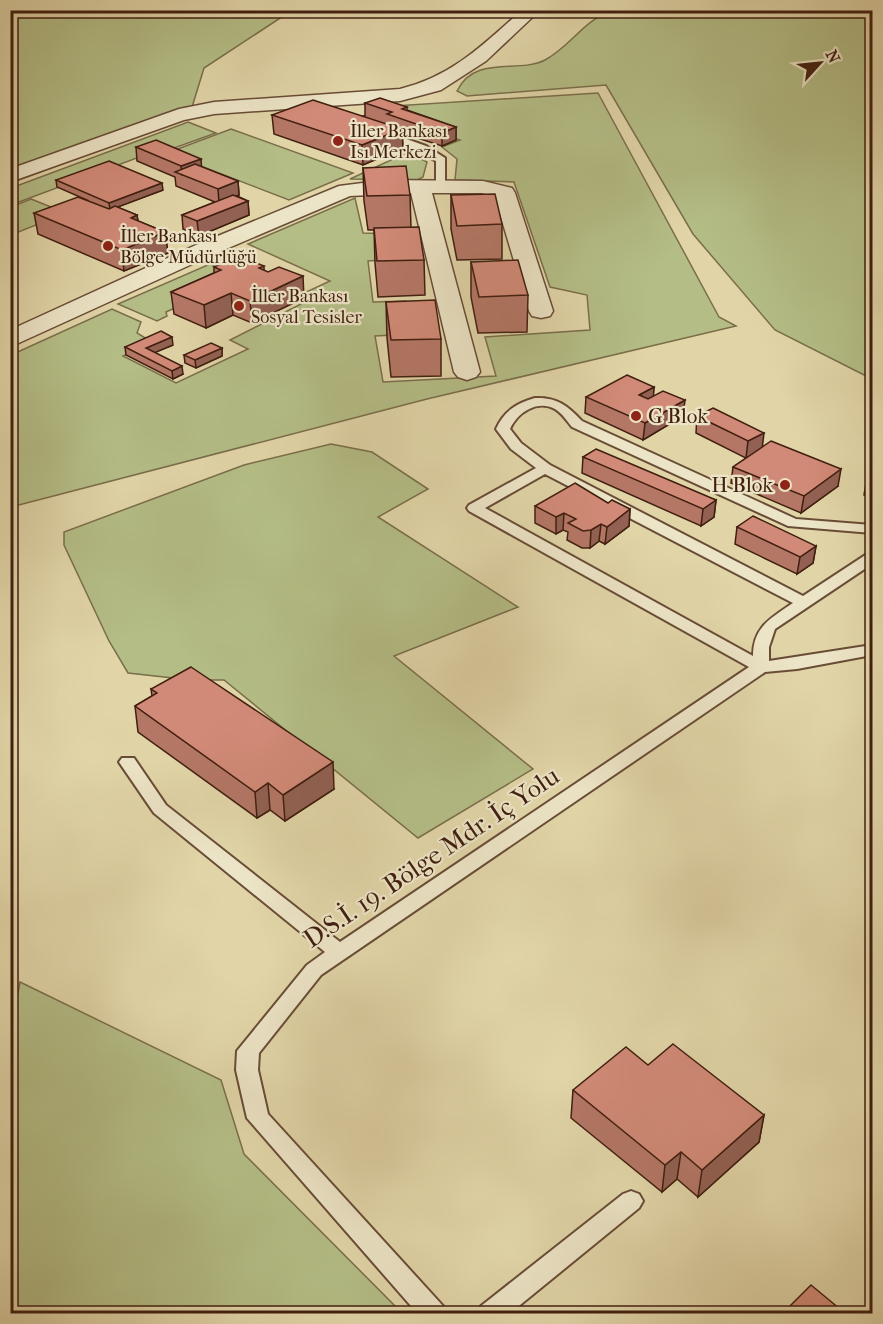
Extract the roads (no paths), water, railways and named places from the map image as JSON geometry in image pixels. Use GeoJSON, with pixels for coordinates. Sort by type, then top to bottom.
{"type":"FeatureCollection","features":[{"type":"Feature","properties":{"kind":"street"},"geometry":{"type":"LineString","coordinates":[[10,176],[179,116],[214,108],[400,95],[434,86],[480,57],[532,10]]}},
{"type":"Feature","properties":{"kind":"street"},"geometry":{"type":"LineString","coordinates":[[10,340],[204,250],[346,189],[370,186],[483,187],[500,190],[506,195],[541,311]]}},
{"type":"Feature","properties":{"kind":"street"},"geometry":{"type":"LineString","coordinates":[[430,186],[467,372]]}},
{"type":"Feature","properties":{"kind":"lane"},"geometry":{"type":"LineString","coordinates":[[369,129],[422,148],[441,160],[430,186]]}},
{"type":"Feature","properties":{"kind":"lane"},"geometry":{"type":"LineString","coordinates":[[804,603],[545,468],[516,446],[503,429],[506,419],[516,409],[539,401],[560,406],[577,424],[793,523],[873,529]]}},
{"type":"Feature","properties":{"kind":"lane"},"geometry":{"type":"LineString","coordinates":[[545,468],[474,508],[761,668],[761,647],[768,627],[873,557]]}},
{"type":"Feature","properties":{"kind":"lane","name":"D.S.İ. 19. Bölge Mdr. İç Yolu"},"geometry":{"type":"LineString","coordinates":[[434,1314],[258,1118],[247,1070],[248,1052],[314,970],[761,668],[873,650]]}},
{"type":"Feature","properties":{"kind":"lane"},"geometry":{"type":"LineString","coordinates":[[128,762],[160,810],[340,953]]}},
{"type":"Feature","properties":{"kind":"lane"},"geometry":{"type":"LineString","coordinates":[[490,1314],[631,1201]]}},
{"type":"Feature","properties":{"kind":"place","name":"İller Bankası Isı Merkezi"},"geometry":{"type":"Point","coordinates":[338,141]}},
{"type":"Feature","properties":{"kind":"place","name":"İller Bankası Bölge Müdürlüğü"},"geometry":{"type":"Point","coordinates":[108,246]}},
{"type":"Feature","properties":{"kind":"place","name":"İller Bankası Sosyal Tesisler"},"geometry":{"type":"Point","coordinates":[239,306]}},
{"type":"Feature","properties":{"kind":"place","name":"G Blok"},"geometry":{"type":"Point","coordinates":[636,416]}},
{"type":"Feature","properties":{"kind":"place","name":"H Blok"},"geometry":{"type":"Point","coordinates":[785,485]}}]}
